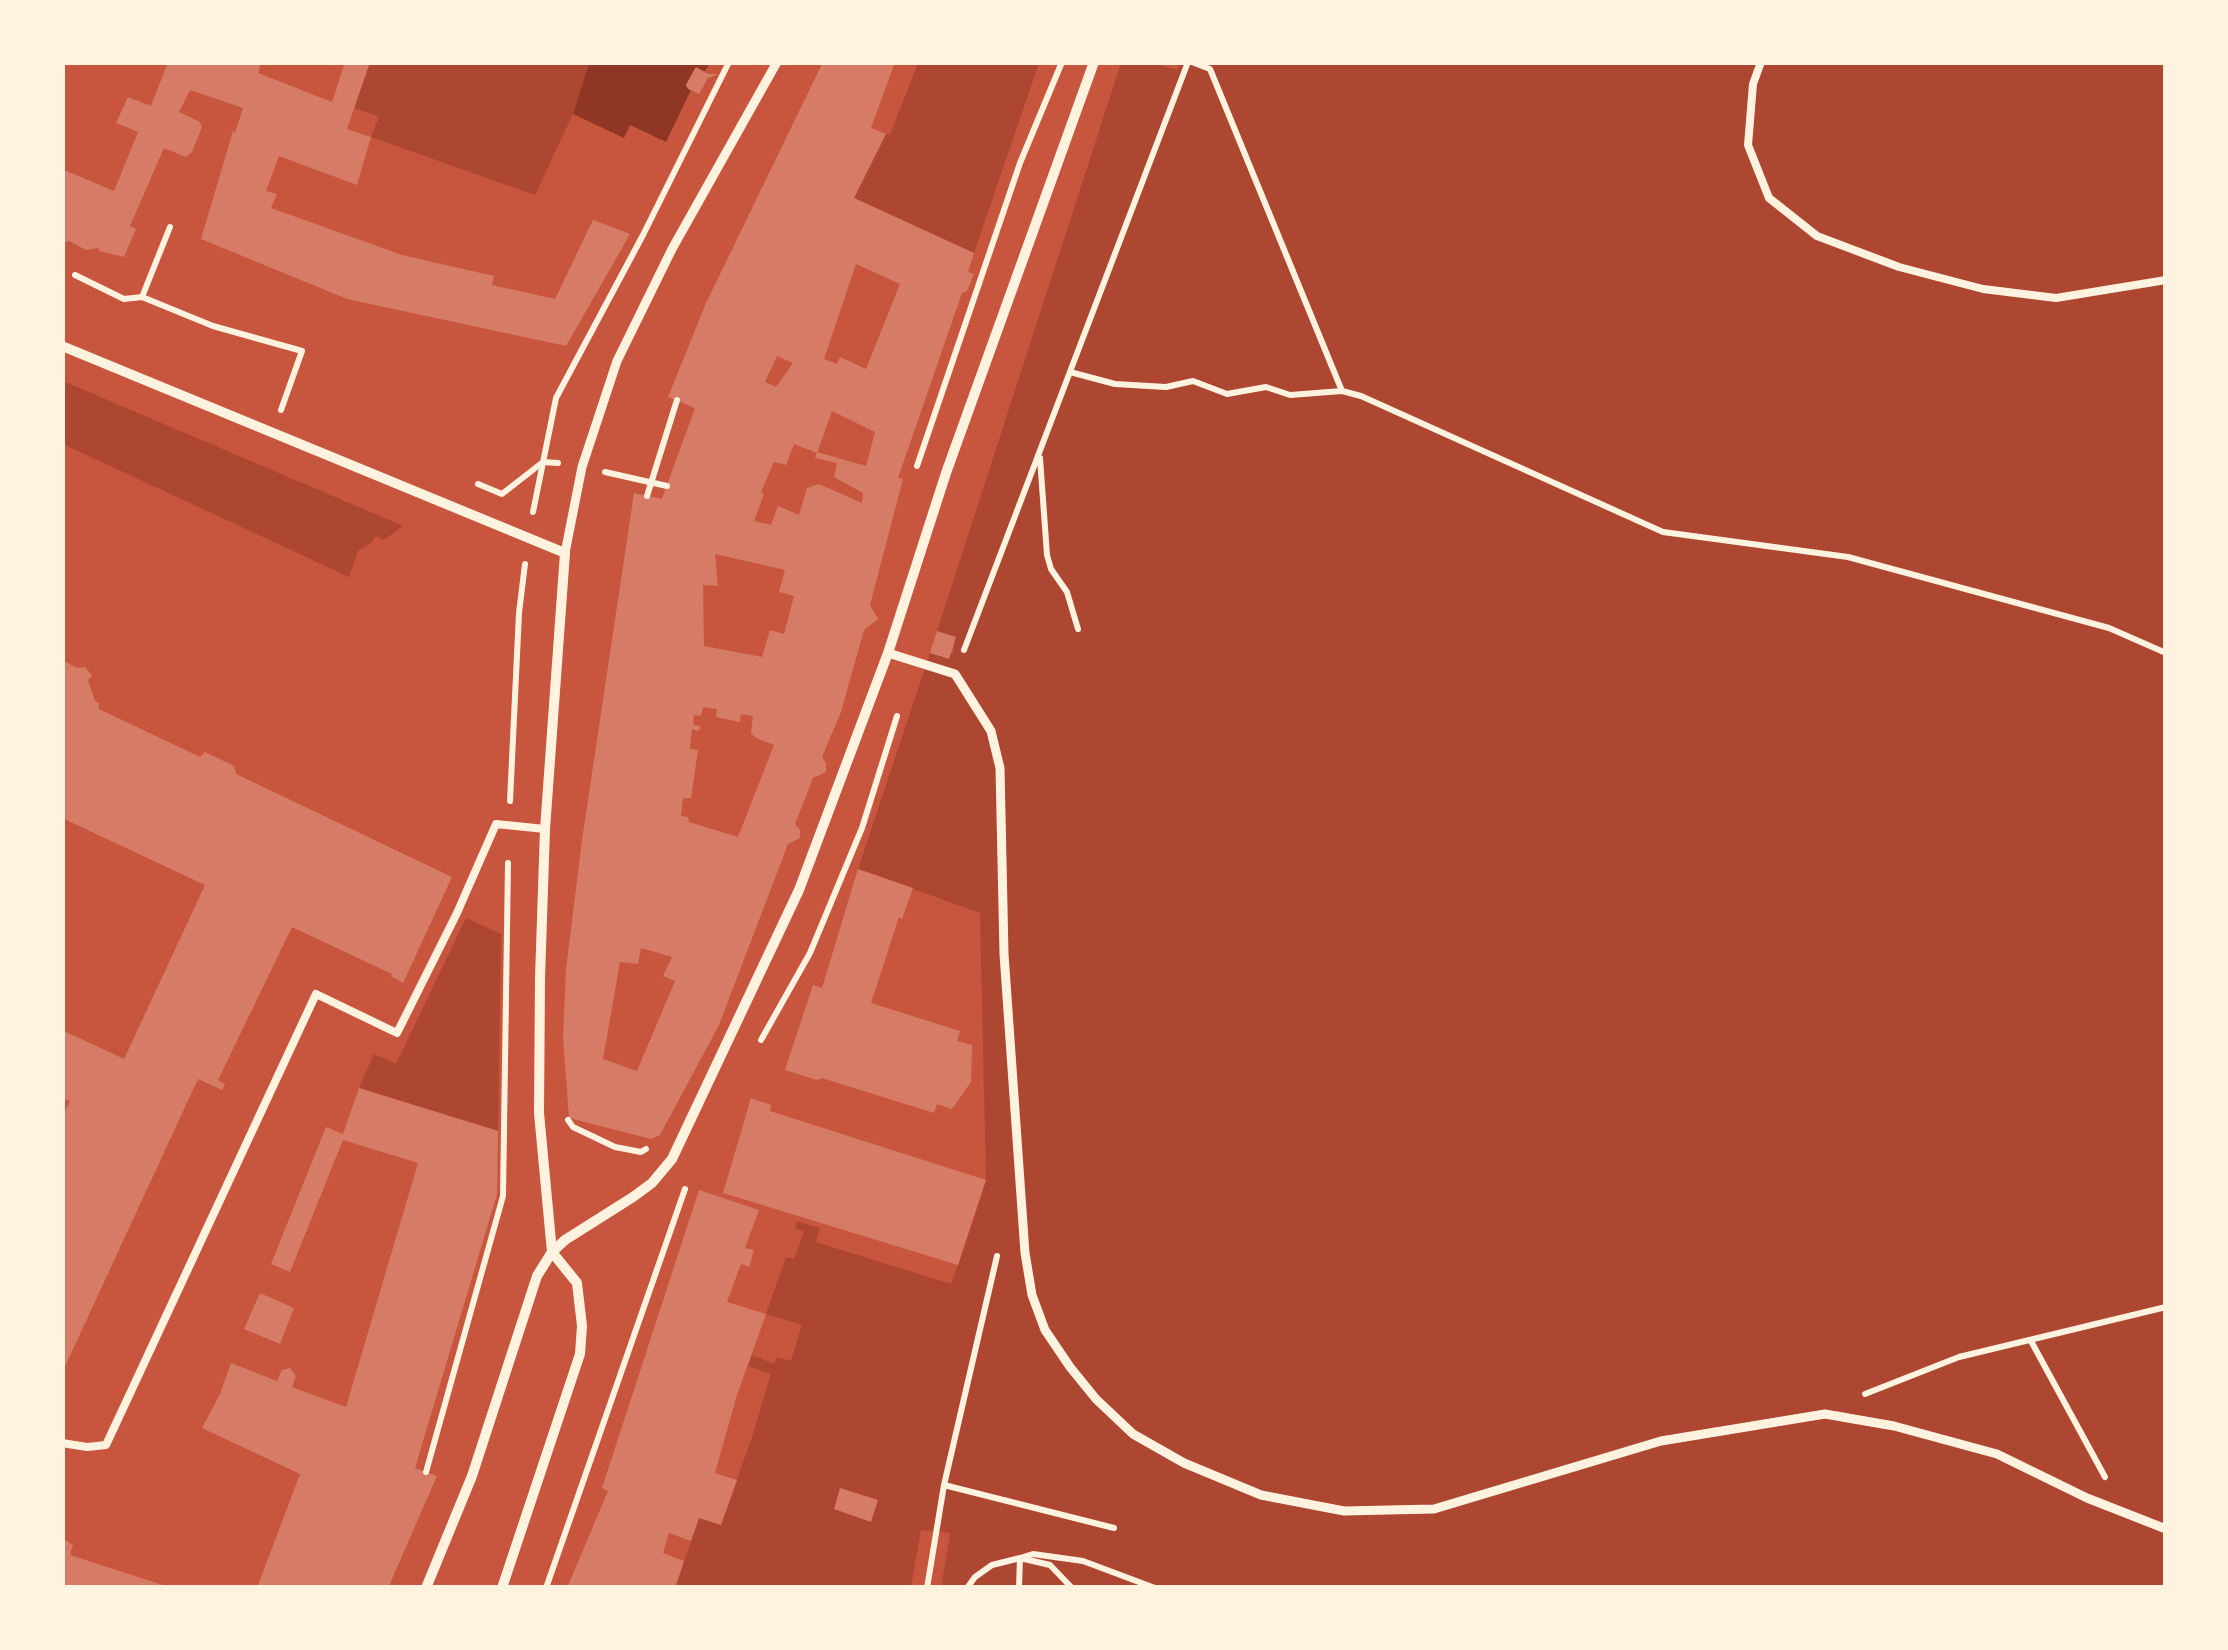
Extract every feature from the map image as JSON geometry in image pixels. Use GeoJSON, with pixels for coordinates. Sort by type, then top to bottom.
{"type":"FeatureCollection","features":[{"type":"Feature","properties":{"kind":"street"},"geometry":{"type":"LineString","coordinates":[[502,1588],[580,1354],[582,1326],[576,1283],[552,1252],[539,1113],[546,829],[565,553],[582,466],[616,361],[672,249],[777,62]]}},
{"type":"Feature","properties":{"kind":"street"},"geometry":{"type":"LineString","coordinates":[[426,1588],[472,1476],[537,1276],[552,1252],[652,1183],[672,1159],[799,890],[888,653],[946,473],[1094,62]]}},
{"type":"Feature","properties":{"kind":"street"},"geometry":{"type":"LineString","coordinates":[[62,346],[565,553]]}},
{"type":"Feature","properties":{"kind":"street"},"geometry":{"type":"LineString","coordinates":[[888,653],[954,674],[991,731],[1000,768],[1004,954],[1024,1253],[1032,1295],[1046,1330],[1070,1367],[1096,1400],[1133,1434],[1184,1464],[1261,1495],[1344,1511],[1434,1509],[1661,1442],[1825,1414],[1926,1434],[1997,1454],[2087,1498],[2166,1528]]}},
{"type":"Feature","properties":{"kind":"lane"},"geometry":{"type":"LineString","coordinates":[[1761,62],[1753,84],[1748,145],[1769,198],[1817,236],[1899,268],[2020,294],[2056,298],[2166,280]]}},
{"type":"Feature","properties":{"kind":"lane"},"geometry":{"type":"LineString","coordinates":[[62,1443],[106,1446],[316,994],[398,1034],[458,914],[496,824],[546,829]]}},
{"type":"Feature","properties":{"kind":"path"},"geometry":{"type":"LineString","coordinates":[[912,482],[940,389],[1014,180],[1062,62]]}},
{"type":"Feature","properties":{"kind":"path"},"geometry":{"type":"LineString","coordinates":[[954,674],[1190,62],[1210,69],[1342,391]]}},
{"type":"Feature","properties":{"kind":"path"},"geometry":{"type":"LineString","coordinates":[[142,297],[170,228]]}},
{"type":"Feature","properties":{"kind":"path"},"geometry":{"type":"LineString","coordinates":[[75,275],[124,299],[142,297],[213,326],[302,352],[272,433]]}},
{"type":"Feature","properties":{"kind":"path"},"geometry":{"type":"LineString","coordinates":[[1070,372],[1114,384],[1166,387],[1193,382],[1228,394],[1266,387],[1290,395],[1342,391],[1361,396],[1663,532],[1848,557],[2109,628],[2166,653]]}},
{"type":"Feature","properties":{"kind":"path"},"geometry":{"type":"LineString","coordinates":[[647,496],[677,400]]}},
{"type":"Feature","properties":{"kind":"path"},"geometry":{"type":"LineString","coordinates":[[281,408],[300,415]]}},
{"type":"Feature","properties":{"kind":"path"},"geometry":{"type":"LineString","coordinates":[[1039,453],[1046,555],[1067,592],[1078,629]]}},
{"type":"Feature","properties":{"kind":"path"},"geometry":{"type":"LineString","coordinates":[[465,479],[502,494],[544,462],[582,466],[666,486]]}},
{"type":"Feature","properties":{"kind":"path"},"geometry":{"type":"LineString","coordinates":[[567,1103],[567,1118],[573,1127],[615,1148],[641,1152],[651,1146]]}},
{"type":"Feature","properties":{"kind":"path"},"geometry":{"type":"LineString","coordinates":[[546,1588],[687,1184]]}},
{"type":"Feature","properties":{"kind":"path"},"geometry":{"type":"LineString","coordinates":[[926,1588],[944,1485],[1000,1247]]}},
{"type":"Feature","properties":{"kind":"path"},"geometry":{"type":"LineString","coordinates":[[1825,1414],[1886,1383],[1959,1357],[2166,1308]]}},
{"type":"Feature","properties":{"kind":"path"},"geometry":{"type":"LineString","coordinates":[[2030,1342],[2125,1513]]}},
{"type":"Feature","properties":{"kind":"path"},"geometry":{"type":"LineString","coordinates":[[944,1485],[1114,1528]]}},
{"type":"Feature","properties":{"kind":"path"},"geometry":{"type":"LineString","coordinates":[[967,1588],[975,1576],[992,1565],[1033,1554],[1082,1561],[1155,1588]]}},
{"type":"Feature","properties":{"kind":"path"},"geometry":{"type":"LineString","coordinates":[[1019,1588],[1020,1558]]}},
{"type":"Feature","properties":{"kind":"path"},"geometry":{"type":"LineString","coordinates":[[1020,1558],[1050,1565],[1072,1588]]}},
{"type":"Feature","properties":{"kind":"shaded area"},"geometry":{"type":"Polygon","coordinates":[[[1180,62],[2165,63],[2165,1587],[941,1588],[950,1533],[921,1530],[911,1587],[675,1588],[699,1518],[721,1524],[752,1437],[771,1374],[748,1366],[752,1355],[774,1364],[777,1357],[791,1361],[802,1325],[766,1314],[786,1257],[794,1259],[804,1232],[795,1228],[797,1221],[820,1228],[816,1242],[951,1284],[958,1265],[986,1180],[980,913],[858,869],[930,653],[953,654],[955,638],[937,631],[1121,63],[1152,63],[1177,70],[1180,62]]]}},
{"type":"Feature","properties":{"kind":"shaded area"},"geometry":{"type":"Polygon","coordinates":[[[370,63],[589,63],[573,114],[535,195],[371,137],[379,117],[354,108],[370,63]]]}},
{"type":"Feature","properties":{"kind":"shaded area"},"geometry":{"type":"Polygon","coordinates":[[[589,63],[710,63],[705,71],[695,68],[686,85],[691,90],[666,142],[630,125],[624,138],[573,114],[589,63]]]}},
{"type":"Feature","properties":{"kind":"shaded area"},"geometry":{"type":"Polygon","coordinates":[[[918,63],[1039,63],[974,253],[854,198],[886,134],[890,135],[918,63]]]}},
{"type":"Feature","properties":{"kind":"shaded area"},"geometry":{"type":"Polygon","coordinates":[[[63,381],[403,526],[384,540],[376,536],[358,551],[349,577],[63,444],[63,381]]]}},
{"type":"Feature","properties":{"kind":"shaded area"},"geometry":{"type":"Polygon","coordinates":[[[466,918],[501,934],[498,1131],[359,1088],[374,1054],[396,1064],[466,918]]]}},
{"type":"Feature","properties":{"kind":"building"},"geometry":{"type":"Polygon","coordinates":[[[168,62],[261,62],[258,73],[332,102],[345,62],[370,62],[347,129],[371,137],[357,185],[279,156],[266,191],[277,194],[271,208],[402,255],[494,276],[492,285],[555,299],[593,220],[630,234],[566,346],[347,299],[201,239],[243,108],[190,90],[179,112],[200,122],[202,127],[186,157],[164,148],[130,226],[136,229],[124,257],[99,248],[86,250],[69,241],[64,243],[62,169],[114,191],[138,132],[116,123],[128,97],[151,106],[168,62]]]}},
{"type":"Feature","properties":{"kind":"building"},"geometry":{"type":"Polygon","coordinates":[[[823,62],[895,62],[871,128],[886,134],[854,198],[974,253],[968,272],[974,274],[967,291],[962,293],[898,478],[903,479],[870,605],[878,619],[864,630],[841,712],[822,757],[826,772],[813,778],[795,824],[800,838],[788,844],[719,1025],[660,1135],[651,1139],[569,1118],[563,1037],[566,969],[582,840],[634,493],[662,499],[695,408],[668,397],[706,303],[823,62]],[[856,264],[824,359],[837,364],[840,357],[866,369],[900,284],[856,264]],[[777,356],[765,382],[776,387],[793,363],[777,356]],[[832,411],[817,452],[866,466],[875,432],[832,411]],[[794,444],[786,465],[774,462],[754,521],[771,525],[778,506],[799,515],[807,488],[819,484],[862,503],[863,493],[834,477],[837,463],[815,458],[817,453],[794,444]],[[715,554],[718,586],[703,585],[704,646],[762,657],[770,630],[784,634],[794,596],[779,592],[785,570],[715,554]],[[703,707],[701,716],[694,715],[693,725],[700,726],[699,731],[692,729],[690,749],[698,750],[691,798],[683,798],[681,816],[738,837],[774,745],[751,733],[753,716],[741,714],[740,722],[716,717],[717,709],[703,707]],[[641,948],[638,964],[620,962],[603,1059],[637,1071],[675,981],[663,976],[672,957],[641,948]]]}},
{"type":"Feature","properties":{"kind":"building"},"geometry":{"type":"Polygon","coordinates":[[[696,67],[708,74],[719,74],[708,78],[699,94],[686,85],[696,67]]]}},
{"type":"Feature","properties":{"kind":"building"},"geometry":{"type":"Polygon","coordinates":[[[937,631],[956,637],[949,659],[930,653],[937,631]]]}},
{"type":"Feature","properties":{"kind":"building"},"geometry":{"type":"Polygon","coordinates":[[[62,660],[77,668],[85,667],[92,676],[88,680],[99,709],[200,757],[205,752],[234,766],[236,774],[452,877],[403,983],[392,974],[292,927],[218,1080],[225,1084],[222,1090],[198,1079],[62,1373],[62,1118],[70,1101],[62,1098],[62,1030],[124,1059],[205,885],[62,818],[62,660]]]}},
{"type":"Feature","properties":{"kind":"building"},"geometry":{"type":"Polygon","coordinates":[[[858,869],[913,888],[902,919],[899,917],[871,1003],[960,1031],[957,1041],[972,1045],[971,1082],[952,1109],[937,1104],[934,1113],[785,1070],[813,985],[822,988],[858,869]]]}},
{"type":"Feature","properties":{"kind":"building"},"geometry":{"type":"Polygon","coordinates":[[[359,1088],[498,1131],[497,1194],[415,1468],[437,1476],[388,1588],[257,1588],[300,1474],[202,1428],[231,1363],[277,1381],[282,1370],[290,1368],[296,1376],[292,1387],[346,1407],[418,1163],[343,1140],[290,1272],[271,1264],[326,1127],[343,1134],[359,1088]]]}},
{"type":"Feature","properties":{"kind":"building"},"geometry":{"type":"Polygon","coordinates":[[[751,1098],[771,1105],[770,1111],[986,1180],[958,1265],[723,1193],[751,1098]]]}},
{"type":"Feature","properties":{"kind":"building"},"geometry":{"type":"Polygon","coordinates":[[[699,1190],[759,1210],[745,1248],[754,1250],[749,1267],[741,1264],[727,1302],[766,1314],[715,1473],[737,1480],[721,1525],[699,1518],[691,1541],[669,1533],[663,1553],[684,1561],[675,1588],[567,1588],[608,1491],[602,1488],[699,1190]]]}},
{"type":"Feature","properties":{"kind":"building"},"geometry":{"type":"Polygon","coordinates":[[[260,1293],[294,1308],[280,1344],[244,1329],[260,1293]]]}},
{"type":"Feature","properties":{"kind":"building"},"geometry":{"type":"Polygon","coordinates":[[[840,1488],[878,1500],[871,1522],[834,1509],[840,1488]]]}},
{"type":"Feature","properties":{"kind":"building"},"geometry":{"type":"Polygon","coordinates":[[[62,1538],[73,1545],[70,1555],[172,1588],[62,1588],[62,1538]]]}}]}
